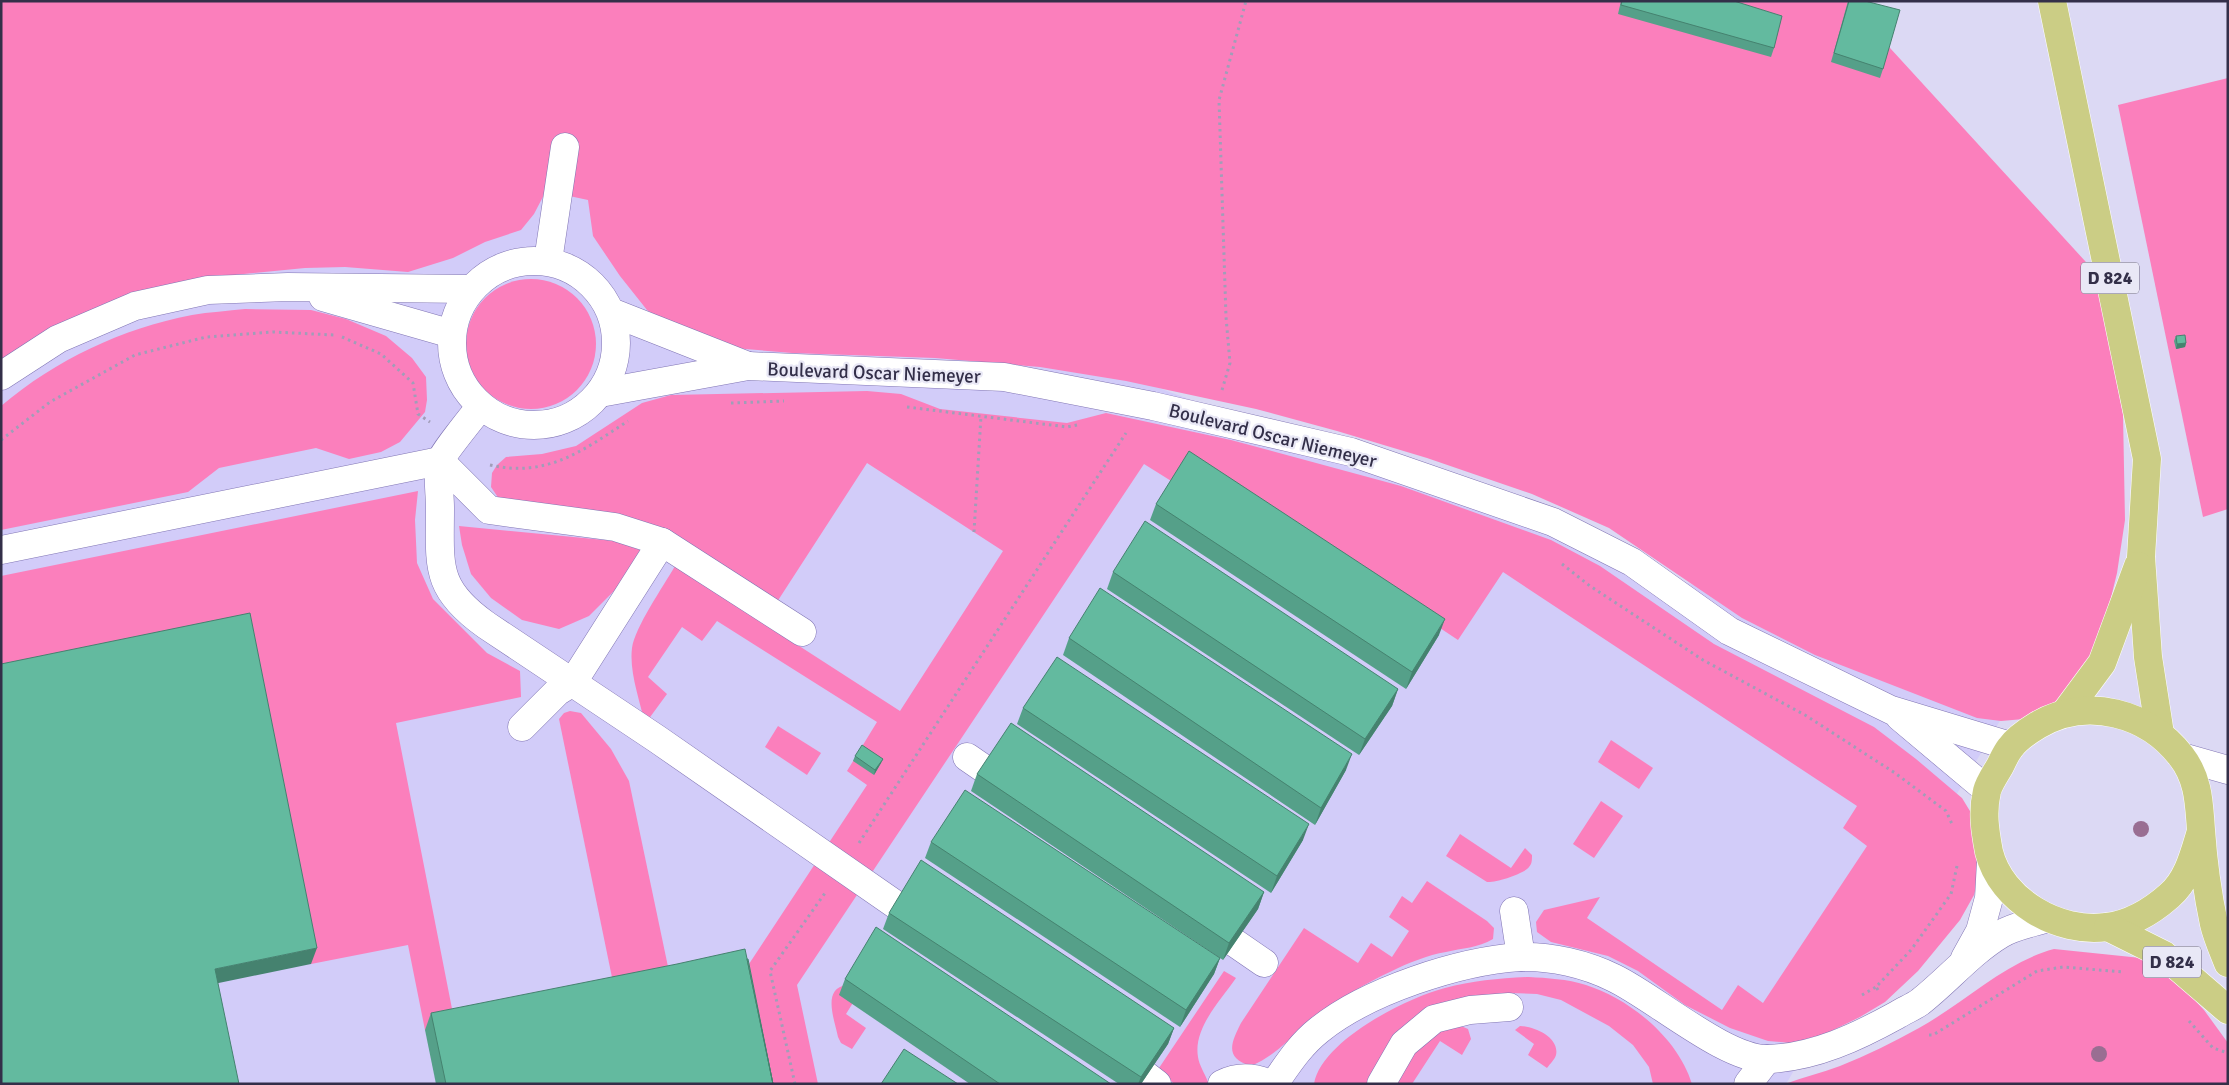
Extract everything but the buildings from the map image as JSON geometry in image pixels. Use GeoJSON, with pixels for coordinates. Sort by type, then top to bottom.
{"type":"FeatureCollection","features":[{"type":"Feature","properties":{"kind":"main road","name":"D 824"},"geometry":{"type":"LineString","coordinates":[[2052,1],[2147,459],[2141,557],[2148,657],[2160,734]]}},
{"type":"Feature","properties":{"kind":"main road","name":"D 824"},"geometry":{"type":"LineString","coordinates":[[2065,714],[2102,663],[2141,557]]}},
{"type":"Feature","properties":{"kind":"main road"},"geometry":{"type":"LineString","coordinates":[[2090,710],[2115,713],[2139,720],[2160,734],[2182,757],[2196,787],[2201,809],[2201,831],[2191,866],[2171,895],[2142,916],[2108,927],[2077,927],[2047,918],[2024,904],[2005,884],[1991,861],[1983,826],[1987,790],[2010,746],[2026,732],[2045,721],[2065,714],[2090,710]]}},
{"type":"Feature","properties":{"kind":"main road","name":"D 824"},"geometry":{"type":"LineString","coordinates":[[2201,831],[2214,925],[2228,963]]}},
{"type":"Feature","properties":{"kind":"main road","name":"D 824"},"geometry":{"type":"LineString","coordinates":[[2108,927],[2164,955],[2228,1010]]}},
{"type":"Feature","properties":{"kind":"street"},"geometry":{"type":"LineString","coordinates":[[548,262],[564,147]]}},
{"type":"Feature","properties":{"kind":"street"},"geometry":{"type":"LineString","coordinates":[[519,262],[548,262],[574,271],[596,289],[611,312],[617,340],[613,368],[600,393],[581,411],[556,422],[530,425],[504,419],[481,406],[468,391],[458,373],[452,354],[452,334],[458,310],[471,289],[493,271],[519,262]]}},
{"type":"Feature","properties":{"kind":"street"},"geometry":{"type":"LineString","coordinates":[[1,376],[58,339],[135,306],[208,290],[288,287],[471,289]]}},
{"type":"Feature","properties":{"kind":"street"},"geometry":{"type":"LineString","coordinates":[[288,287],[452,334]]}},
{"type":"Feature","properties":{"kind":"street","name":"Boulevard Oscar Niemeyer"},"geometry":{"type":"LineString","coordinates":[[611,312],[748,366]]}},
{"type":"Feature","properties":{"kind":"street","name":"Boulevard Oscar Niemeyer"},"geometry":{"type":"LineString","coordinates":[[600,393],[748,366],[1004,377],[1153,406],[1351,452],[1553,522],[1632,562],[1729,631],[1891,710],[2010,746]]}},
{"type":"Feature","properties":{"kind":"street"},"geometry":{"type":"LineString","coordinates":[[481,406],[448,451],[440,561],[444,580],[457,600],[470,614],[573,682],[943,937]]}},
{"type":"Feature","properties":{"kind":"street"},"geometry":{"type":"LineString","coordinates":[[448,451],[490,510],[615,527],[662,542],[802,632]]}},
{"type":"Feature","properties":{"kind":"street"},"geometry":{"type":"LineString","coordinates":[[1,550],[448,451]]}},
{"type":"Feature","properties":{"kind":"street"},"geometry":{"type":"LineString","coordinates":[[522,727],[557,692],[573,682],[662,542]]}},
{"type":"Feature","properties":{"kind":"street","name":"Boulevard Oscar Niemeyer"},"geometry":{"type":"LineString","coordinates":[[1891,710],[1987,790]]}},
{"type":"Feature","properties":{"kind":"street"},"geometry":{"type":"LineString","coordinates":[[967,757],[1031,801]]}},
{"type":"Feature","properties":{"kind":"street"},"geometry":{"type":"LineString","coordinates":[[2182,757],[2228,770]]}},
{"type":"Feature","properties":{"kind":"street"},"geometry":{"type":"LineString","coordinates":[[1962,964],[1980,931],[1989,898],[1991,861]]}},
{"type":"Feature","properties":{"kind":"street"},"geometry":{"type":"LineString","coordinates":[[1183,906],[1264,962]]}},
{"type":"Feature","properties":{"kind":"street"},"geometry":{"type":"LineString","coordinates":[[1514,910],[1521,957]]}},
{"type":"Feature","properties":{"kind":"street"},"geometry":{"type":"LineString","coordinates":[[1274,1084],[1307,1040],[1320,1029],[1364,1002],[1420,978],[1477,963],[1521,957],[1567,961],[1614,978],[1734,1052],[1767,1059],[1816,1052],[1873,1029],[1919,1002],[1962,964],[2002,933],[2047,918]]}},
{"type":"Feature","properties":{"kind":"street"},"geometry":{"type":"LineString","coordinates":[[1381,1084],[1404,1044],[1434,1019],[1470,1010],[1509,1007]]}},
{"type":"Feature","properties":{"kind":"street"},"geometry":{"type":"LineString","coordinates":[[1099,1041],[1137,1067],[1157,1084]]}},
{"type":"Feature","properties":{"kind":"street"},"geometry":{"type":"LineString","coordinates":[[1748,1084],[1767,1059]]}},
{"type":"Feature","properties":{"kind":"street"},"geometry":{"type":"LineString","coordinates":[[1222,1084],[1236,1078],[1248,1078],[1270,1084]]}},
{"type":"Feature","properties":{"kind":"path"},"geometry":{"type":"LineString","coordinates":[[1213,420],[1230,363],[1226,317],[1219,100],[1246,1]]}},
{"type":"Feature","properties":{"kind":"path"},"geometry":{"type":"LineString","coordinates":[[1,440],[50,402],[135,355],[206,337],[273,332],[336,335],[381,354],[413,383],[418,414],[448,451],[509,470],[529,470],[560,461],[593,444],[631,419]]}},
{"type":"Feature","properties":{"kind":"path"},"geometry":{"type":"LineString","coordinates":[[725,404],[794,401]]}},
{"type":"Feature","properties":{"kind":"path"},"geometry":{"type":"LineString","coordinates":[[901,406],[1067,427],[1085,424]]}},
{"type":"Feature","properties":{"kind":"path"},"geometry":{"type":"LineString","coordinates":[[974,532],[981,416]]}},
{"type":"Feature","properties":{"kind":"path"},"geometry":{"type":"LineString","coordinates":[[795,1084],[770,971],[842,869],[1129,428]]}},
{"type":"Feature","properties":{"kind":"path"},"geometry":{"type":"LineString","coordinates":[[1560,562],[1590,586],[1703,660],[1805,715],[1895,773],[1946,811],[1956,832]]}},
{"type":"Feature","properties":{"kind":"path"},"geometry":{"type":"LineString","coordinates":[[1861,996],[1876,987],[1911,950],[1951,894],[1958,862]]}},
{"type":"Feature","properties":{"kind":"path"},"geometry":{"type":"LineString","coordinates":[[1876,987],[1909,1033],[1933,1035],[2037,971],[2063,967],[2126,972]]}},
{"type":"Feature","properties":{"kind":"path"},"geometry":{"type":"LineString","coordinates":[[2183,1014],[2213,1048],[2228,1053]]}},
{"type":"Feature","properties":{"kind":"shaded area"},"geometry":{"type":"Polygon","coordinates":[[[1,1],[1847,1],[2096,273],[2123,414],[2125,520],[2117,573],[2106,618],[2094,657],[2068,697],[2024,719],[2001,721],[1977,718],[1815,655],[1742,618],[1609,528],[1532,494],[1427,458],[1337,431],[1256,409],[1126,381],[1040,367],[935,358],[792,353],[745,349],[708,343],[674,328],[647,310],[620,276],[593,236],[588,200],[546,191],[534,214],[521,230],[485,242],[453,258],[408,272],[345,267],[305,268],[234,275],[162,287],[106,303],[38,335],[1,361],[1,1]]]}},
{"type":"Feature","properties":{"kind":"shaded area"},"geometry":{"type":"Polygon","coordinates":[[[2228,78],[2228,509],[2203,517],[2118,105],[2228,78]]]}},
{"type":"Feature","properties":{"kind":"shaded area"},"geometry":{"type":"Polygon","coordinates":[[[570,171],[2011,702],[1786,1084],[1,1084],[1,315],[570,171]]]}},
{"type":"Feature","properties":{"kind":"shaded area"},"geometry":{"type":"Polygon","coordinates":[[[531,279],[556,284],[577,298],[591,319],[596,344],[591,369],[577,390],[556,404],[531,409],[506,404],[485,390],[471,369],[466,344],[471,319],[485,298],[506,284],[531,279]]]}},
{"type":"Feature","properties":{"kind":"shaded area"},"geometry":{"type":"Polygon","coordinates":[[[245,309],[311,310],[346,319],[386,336],[412,358],[426,377],[427,400],[425,412],[400,442],[381,452],[349,459],[316,448],[219,468],[188,492],[1,530],[1,406],[22,389],[67,360],[115,338],[166,321],[192,315],[245,309]]]}},
{"type":"Feature","properties":{"kind":"shaded area"},"geometry":{"type":"Polygon","coordinates":[[[867,391],[901,394],[940,409],[1067,423],[1106,413],[1231,440],[1401,486],[1551,540],[1600,566],[1714,644],[1874,727],[1916,759],[1962,798],[1973,816],[1979,875],[1974,895],[1960,920],[1918,971],[1885,1002],[1825,1034],[1791,1043],[1768,1041],[1730,1028],[1685,1005],[1638,971],[1608,956],[1551,942],[1537,932],[1536,922],[1544,910],[1600,897],[1587,918],[1722,1010],[1738,985],[1763,1003],[1867,846],[1843,828],[1857,806],[1503,572],[1458,640],[1216,479],[1200,499],[1144,464],[797,985],[818,1084],[771,1084],[747,967],[867,785],[847,771],[877,722],[717,621],[702,641],[682,627],[648,677],[667,694],[645,724],[631,657],[638,629],[675,566],[900,711],[1003,551],[867,463],[777,602],[665,532],[499,499],[491,487],[492,473],[497,465],[506,457],[542,454],[576,446],[642,403],[671,395],[867,391]]]}},
{"type":"Feature","properties":{"kind":"shaded area"},"geometry":{"type":"Polygon","coordinates":[[[418,491],[415,520],[417,563],[433,599],[487,653],[520,671],[521,697],[396,723],[455,1024],[425,1030],[408,945],[311,964],[1,680],[1,576],[418,491]]]}},
{"type":"Feature","properties":{"kind":"shaded area"},"geometry":{"type":"Polygon","coordinates":[[[459,526],[615,541],[643,551],[624,581],[589,616],[559,629],[522,620],[491,598],[471,574],[462,545],[459,526]]]}},
{"type":"Feature","properties":{"kind":"shaded area"},"geometry":{"type":"Polygon","coordinates":[[[570,711],[581,713],[611,749],[629,781],[671,981],[615,992],[559,719],[564,713],[570,711]]]}},
{"type":"Feature","properties":{"kind":"shaded area"},"geometry":{"type":"Polygon","coordinates":[[[778,726],[821,753],[807,775],[765,747],[778,726]]]}},
{"type":"Feature","properties":{"kind":"shaded area"},"geometry":{"type":"Polygon","coordinates":[[[1611,740],[1653,768],[1639,789],[1598,762],[1611,740]]]}},
{"type":"Feature","properties":{"kind":"shaded area"},"geometry":{"type":"Polygon","coordinates":[[[1601,801],[1623,816],[1594,858],[1573,844],[1601,801]]]}},
{"type":"Feature","properties":{"kind":"shaded area"},"geometry":{"type":"Polygon","coordinates":[[[1460,834],[1511,868],[1525,848],[1532,855],[1531,865],[1526,870],[1509,878],[1487,882],[1446,856],[1460,834]]]}},
{"type":"Feature","properties":{"kind":"shaded area"},"geometry":{"type":"Polygon","coordinates":[[[1427,881],[1487,921],[1494,928],[1493,939],[1476,946],[1425,957],[1398,968],[1369,982],[1336,1003],[1259,1062],[1251,1066],[1237,1059],[1232,1049],[1241,1023],[1304,928],[1358,963],[1371,943],[1392,957],[1409,931],[1389,917],[1402,896],[1412,903],[1427,881]]]}},
{"type":"Feature","properties":{"kind":"shaded area"},"geometry":{"type":"Polygon","coordinates":[[[2054,949],[2141,958],[2165,969],[2204,1010],[2228,1043],[2228,1084],[1785,1084],[1840,1066],[1890,1043],[1936,1018],[2019,963],[2054,949]]]}},
{"type":"Feature","properties":{"kind":"shaded area"},"geometry":{"type":"Polygon","coordinates":[[[1224,971],[1236,978],[1204,1025],[1198,1046],[1199,1060],[1208,1082],[1206,1084],[1174,1084],[1159,1068],[1224,971]]]}},
{"type":"Feature","properties":{"kind":"shaded area"},"geometry":{"type":"Polygon","coordinates":[[[1529,977],[1550,978],[1586,985],[1603,991],[1635,1010],[1664,1036],[1676,1051],[1692,1084],[1653,1084],[1649,1067],[1633,1045],[1609,1026],[1561,1000],[1537,994],[1510,993],[1476,996],[1375,1084],[1314,1084],[1320,1068],[1332,1052],[1348,1037],[1388,1011],[1428,993],[1445,988],[1487,980],[1529,977]]]}},
{"type":"Feature","properties":{"kind":"shaded area"},"geometry":{"type":"Polygon","coordinates":[[[847,985],[859,993],[846,1014],[866,1028],[852,1049],[841,1043],[838,1037],[832,1006],[834,992],[839,987],[847,985]]]}},
{"type":"Feature","properties":{"kind":"shaded area"},"geometry":{"type":"Polygon","coordinates":[[[1461,1026],[1468,1029],[1471,1039],[1462,1055],[1440,1041],[1412,1084],[1392,1084],[1407,1056],[1442,1029],[1461,1026]]]}},
{"type":"Feature","properties":{"kind":"shaded area"},"geometry":{"type":"Polygon","coordinates":[[[1520,1026],[1538,1030],[1554,1043],[1556,1055],[1547,1068],[1528,1055],[1534,1044],[1515,1030],[1520,1026]]]}}]}
